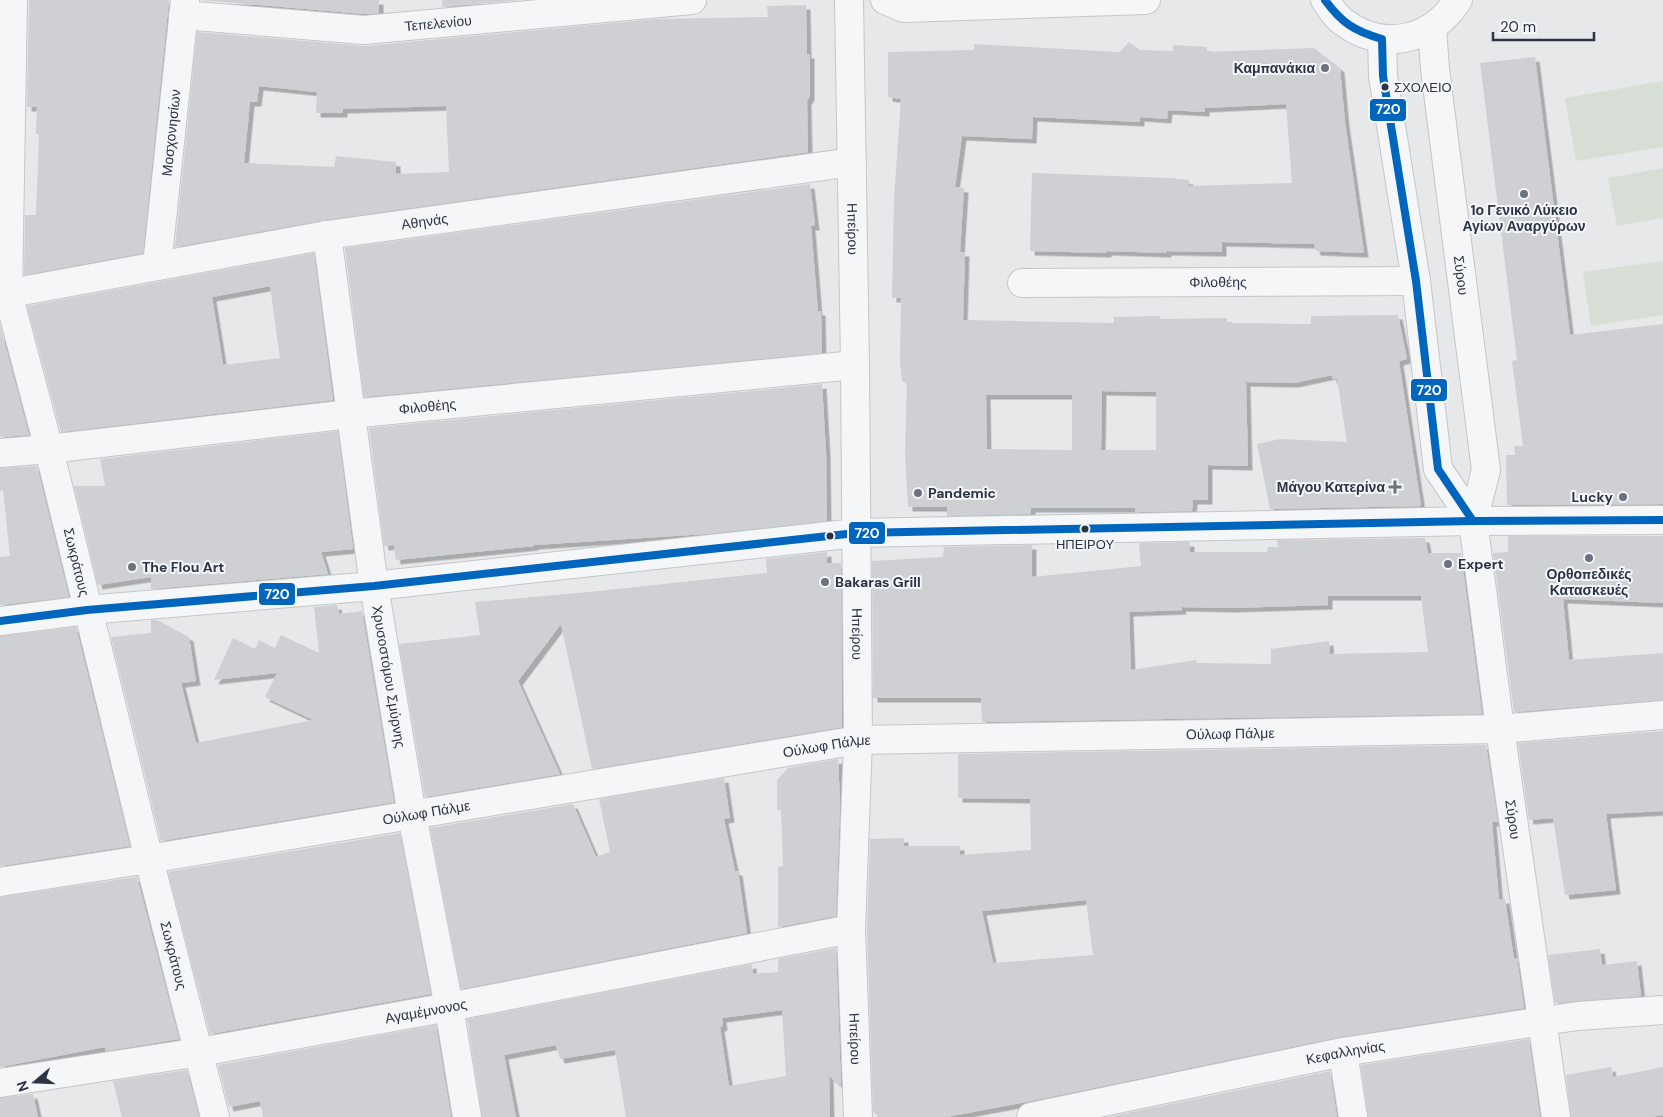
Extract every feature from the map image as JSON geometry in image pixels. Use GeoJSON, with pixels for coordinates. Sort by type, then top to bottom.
{"type":"FeatureCollection","features":[{"type":"Feature","properties":{"kind":"street","name":"Σωκράτους"},"geometry":{"type":"LineString","coordinates":[[13,0],[5,117],[4,295],[49,450],[87,610],[215,1117]]}},
{"type":"Feature","properties":{"kind":"street","name":"Τεπελενίου"},"geometry":{"type":"LineString","coordinates":[[184,8],[364,30],[692,0]]}},
{"type":"Feature","properties":{"kind":"street","name":"Ηπείρου"},"geometry":{"type":"LineString","coordinates":[[849,0],[855,365],[858,740],[851,929],[858,1117]]}},
{"type":"Feature","properties":{"kind":"street"},"geometry":{"type":"LineString","coordinates":[[885,0],[904,8],[1146,0]]}},
{"type":"Feature","properties":{"kind":"street"},"geometry":{"type":"LineString","coordinates":[[1326,0],[1340,20],[1360,33],[1382,39],[1408,38],[1432,28],[1449,13],[1458,0]]}},
{"type":"Feature","properties":{"kind":"street","name":"Μοσχονησίων"},"geometry":{"type":"LineString","coordinates":[[157,266],[184,8]]}},
{"type":"Feature","properties":{"kind":"street","name":"Σύρου"},"geometry":{"type":"LineString","coordinates":[[1432,28],[1435,69],[1486,470],[1473,521],[1500,729],[1556,1117]]}},
{"type":"Feature","properties":{"kind":"street","name":"Σύρου"},"geometry":{"type":"LineString","coordinates":[[1382,39],[1384,76],[1416,281],[1438,469],[1473,521]]}},
{"type":"Feature","properties":{"kind":"street","name":"Αθηνάς"},"geometry":{"type":"LineString","coordinates":[[4,295],[327,235],[852,162]]}},
{"type":"Feature","properties":{"kind":"street","name":"Χρυσοστόμου Σμύρνης"},"geometry":{"type":"LineString","coordinates":[[327,235],[374,586],[412,814],[449,1007],[467,1117]]}},
{"type":"Feature","properties":{"kind":"street","name":"Φιλοθέης"},"geometry":{"type":"LineString","coordinates":[[1022,283],[1416,281]]}},
{"type":"Feature","properties":{"kind":"street","name":"Φιλοθέης"},"geometry":{"type":"LineString","coordinates":[[0,453],[49,450],[350,414],[855,365]]}},
{"type":"Feature","properties":{"kind":"street"},"geometry":{"type":"LineString","coordinates":[[0,620],[87,610],[374,586],[856,533],[1473,521],[1663,520]]}},
{"type":"Feature","properties":{"kind":"street","name":"Ούλωφ Πάλμε"},"geometry":{"type":"LineString","coordinates":[[0,882],[149,859],[858,740],[1500,729],[1663,715]]}},
{"type":"Feature","properties":{"kind":"street","name":"Αγαμέμνονος"},"geometry":{"type":"LineString","coordinates":[[0,1083],[200,1052],[449,1007],[851,929]]}},
{"type":"Feature","properties":{"kind":"street","name":"Κεφαλληνίας"},"geometry":{"type":"LineString","coordinates":[[1046,1116],[1343,1052],[1578,1016],[1663,1010]]}},
{"type":"Feature","properties":{"kind":"street"},"geometry":{"type":"LineString","coordinates":[[1343,1052],[1353,1117]]}},
{"type":"Feature","properties":{"kind":"shaded area"},"geometry":{"type":"Polygon","coordinates":[[[1663,81],[1663,147],[1576,161],[1565,98],[1663,81]]]}},
{"type":"Feature","properties":{"kind":"shaded area"},"geometry":{"type":"Polygon","coordinates":[[[1663,168],[1663,218],[1617,226],[1608,178],[1663,168]]]}},
{"type":"Feature","properties":{"kind":"shaded area"},"geometry":{"type":"Polygon","coordinates":[[[1663,261],[1663,315],[1591,326],[1583,272],[1663,261]]]}},
{"type":"Feature","properties":{"kind":"building"},"geometry":{"type":"Polygon","coordinates":[[[29,0],[169,0],[143,253],[24,275],[25,215],[36,215],[39,134],[36,134],[37,107],[27,107],[29,0]]]}},
{"type":"Feature","properties":{"kind":"building"},"geometry":{"type":"Polygon","coordinates":[[[200,0],[379,0],[379,13],[364,14],[200,0]]]}},
{"type":"Feature","properties":{"kind":"building"},"geometry":{"type":"Polygon","coordinates":[[[442,0],[520,0],[443,7],[442,0]]]}},
{"type":"Feature","properties":{"kind":"building"},"geometry":{"type":"Polygon","coordinates":[[[806,5],[807,54],[810,54],[810,96],[807,101],[808,152],[325,220],[175,247],[197,32],[365,46],[657,19],[768,17],[767,6],[806,5]],[[259,86],[257,102],[250,102],[244,163],[334,167],[336,156],[396,162],[396,174],[449,172],[446,106],[343,109],[343,113],[316,113],[317,92],[259,86]]]}},
{"type":"Feature","properties":{"kind":"building"},"geometry":{"type":"Polygon","coordinates":[[[1129,42],[1140,50],[1173,51],[1173,45],[1207,47],[1207,52],[1314,48],[1340,68],[1345,122],[1364,253],[1316,251],[1314,244],[1222,242],[1222,252],[1107,251],[1107,253],[1030,251],[1032,173],[1170,178],[1189,180],[1189,186],[1292,183],[1286,104],[1205,108],[1205,112],[1168,110],[1167,119],[1140,117],[1140,122],[1033,117],[1032,139],[962,136],[955,187],[964,188],[960,252],[965,252],[963,320],[1114,323],[1114,317],[1160,316],[1160,319],[1227,318],[1227,323],[1311,324],[1311,316],[1398,315],[1407,359],[1399,361],[1421,506],[1270,509],[1257,444],[1280,439],[1347,442],[1337,379],[1332,379],[1332,375],[1294,383],[1246,382],[1248,466],[1208,465],[1208,500],[1193,500],[1192,511],[1135,512],[1135,508],[1031,508],[1031,514],[947,516],[947,507],[908,507],[905,454],[907,383],[902,381],[900,362],[901,298],[892,298],[894,198],[901,99],[888,97],[888,52],[974,50],[974,44],[1120,52],[1129,42]],[[1102,391],[1101,450],[1156,450],[1156,392],[1102,391]],[[986,395],[987,449],[1072,450],[1072,395],[986,395]]]}},
{"type":"Feature","properties":{"kind":"building","name":"1ο Γενικό Λύκειο Αγίων Αναργύρων"},"geometry":{"type":"Polygon","coordinates":[[[1535,57],[1570,335],[1663,324],[1663,504],[1507,505],[1506,455],[1515,455],[1514,446],[1523,446],[1512,361],[1517,360],[1480,63],[1535,57]]]}},
{"type":"Feature","properties":{"kind":"building"},"geometry":{"type":"Polygon","coordinates":[[[810,184],[815,226],[811,226],[818,311],[821,311],[822,353],[364,397],[345,248],[810,184]]]}},
{"type":"Feature","properties":{"kind":"building"},"geometry":{"type":"Polygon","coordinates":[[[314,253],[333,400],[61,432],[27,306],[314,253]],[[270,286],[212,297],[223,365],[280,358],[270,286]]]}},
{"type":"Feature","properties":{"kind":"building"},"geometry":{"type":"Polygon","coordinates":[[[0,325],[29,435],[0,437],[0,325]]]}},
{"type":"Feature","properties":{"kind":"building"},"geometry":{"type":"Polygon","coordinates":[[[822,384],[826,452],[827,521],[705,534],[534,545],[396,560],[394,545],[384,546],[369,428],[822,384]]]}},
{"type":"Feature","properties":{"kind":"building"},"geometry":{"type":"Polygon","coordinates":[[[338,431],[353,549],[321,552],[328,574],[151,589],[151,577],[98,585],[74,486],[105,486],[100,459],[338,431]]]}},
{"type":"Feature","properties":{"kind":"building"},"geometry":{"type":"Polygon","coordinates":[[[37,466],[69,597],[0,605],[0,557],[10,556],[3,490],[0,491],[0,468],[37,466]]]}},
{"type":"Feature","properties":{"kind":"building"},"geometry":{"type":"Polygon","coordinates":[[[1508,536],[1663,536],[1663,603],[1563,599],[1569,660],[1663,653],[1663,700],[1514,712],[1493,553],[1508,552],[1508,536]]]}},
{"type":"Feature","properties":{"kind":"building"},"geometry":{"type":"Polygon","coordinates":[[[1425,538],[1428,553],[1461,553],[1482,714],[982,722],[981,698],[873,698],[872,561],[943,557],[944,547],[1032,545],[1032,577],[1141,566],[1139,543],[1190,542],[1190,552],[1267,552],[1268,547],[1278,547],[1277,540],[1425,538]],[[1328,596],[1328,605],[1231,608],[1181,607],[1182,610],[1129,612],[1131,670],[1196,660],[1197,663],[1271,664],[1271,649],[1329,641],[1330,654],[1428,652],[1421,596],[1328,596]]]}},
{"type":"Feature","properties":{"kind":"building"},"geometry":{"type":"Polygon","coordinates":[[[827,552],[827,563],[841,563],[842,727],[592,769],[561,624],[518,681],[560,774],[425,797],[399,644],[480,635],[475,602],[767,573],[766,559],[827,552]]]}},
{"type":"Feature","properties":{"kind":"building"},"geometry":{"type":"Polygon","coordinates":[[[337,605],[339,614],[362,611],[394,802],[161,841],[111,637],[151,633],[151,620],[157,620],[189,637],[196,681],[181,683],[196,743],[313,720],[265,697],[277,673],[214,680],[233,638],[255,649],[259,640],[275,648],[281,635],[319,653],[314,607],[337,605]]]}},
{"type":"Feature","properties":{"kind":"building"},"geometry":{"type":"Polygon","coordinates":[[[76,627],[130,846],[0,866],[0,636],[76,627]]]}},
{"type":"Feature","properties":{"kind":"building"},"geometry":{"type":"Polygon","coordinates":[[[1663,731],[1663,811],[1606,814],[1616,890],[1565,895],[1553,818],[1529,820],[1518,743],[1663,731]]]}},
{"type":"Feature","properties":{"kind":"building"},"geometry":{"type":"Polygon","coordinates":[[[1486,745],[1498,822],[1492,822],[1499,900],[1505,899],[1514,959],[1517,958],[1524,1008],[1340,1037],[946,1117],[880,1117],[873,1112],[867,929],[870,839],[904,838],[904,846],[960,846],[960,855],[1031,850],[1030,799],[958,798],[958,754],[1486,745]],[[1086,900],[982,911],[993,963],[1093,955],[1086,900]]]}},
{"type":"Feature","properties":{"kind":"building"},"geometry":{"type":"Polygon","coordinates":[[[838,759],[840,802],[836,916],[778,927],[778,867],[783,866],[781,810],[777,810],[777,780],[788,768],[838,759]]]}},
{"type":"Feature","properties":{"kind":"building"},"geometry":{"type":"Polygon","coordinates":[[[724,778],[730,818],[724,819],[735,871],[738,871],[747,933],[461,989],[430,828],[573,804],[596,857],[610,852],[599,799],[724,778]]]}},
{"type":"Feature","properties":{"kind":"building"},"geometry":{"type":"Polygon","coordinates":[[[400,833],[431,994],[210,1034],[168,872],[400,833]]]}},
{"type":"Feature","properties":{"kind":"building"},"geometry":{"type":"Polygon","coordinates":[[[137,877],[179,1039],[106,1051],[105,1047],[0,1067],[0,897],[137,877]]]}},
{"type":"Feature","properties":{"kind":"building"},"geometry":{"type":"Polygon","coordinates":[[[836,948],[841,1086],[829,1076],[830,1117],[626,1117],[615,1050],[560,1059],[556,1045],[504,1055],[516,1117],[482,1117],[467,1019],[752,964],[753,974],[778,972],[778,959],[836,948]],[[782,1010],[722,1018],[723,1026],[720,1027],[729,1086],[786,1076],[782,1010]]]}},
{"type":"Feature","properties":{"kind":"building"},"geometry":{"type":"Polygon","coordinates":[[[1600,949],[1602,965],[1637,961],[1641,996],[1555,1003],[1548,955],[1600,949]]]}},
{"type":"Feature","properties":{"kind":"building"},"geometry":{"type":"Polygon","coordinates":[[[436,1025],[451,1117],[263,1117],[260,1101],[229,1107],[218,1065],[436,1025]]]}},
{"type":"Feature","properties":{"kind":"building"},"geometry":{"type":"Polygon","coordinates":[[[1529,1039],[1540,1117],[1368,1117],[1361,1065],[1529,1039]]]}},
{"type":"Feature","properties":{"kind":"building"},"geometry":{"type":"Polygon","coordinates":[[[1611,1067],[1613,1077],[1663,1067],[1663,1115],[1650,1117],[1571,1117],[1566,1075],[1611,1067]]]}},
{"type":"Feature","properties":{"kind":"building"},"geometry":{"type":"Polygon","coordinates":[[[187,1070],[199,1117],[122,1117],[113,1081],[187,1070]]]}},
{"type":"Feature","properties":{"kind":"building"},"geometry":{"type":"Polygon","coordinates":[[[1330,1071],[1337,1117],[1108,1117],[1330,1071]]]}},
{"type":"Feature","properties":{"kind":"building"},"geometry":{"type":"Polygon","coordinates":[[[33,1094],[38,1117],[0,1117],[0,1098],[33,1094]]]}},
{"type":"Feature","properties":{"kind":"transit line","name":"720"},"geometry":{"type":"LineString","coordinates":[[1325,0],[1337,15],[1349,25],[1364,33],[1382,39],[1383,76],[1416,281],[1438,469],[1473,521]]}},
{"type":"Feature","properties":{"kind":"transit line","name":"720"},"geometry":{"type":"LineString","coordinates":[[0,621],[87,610],[374,586],[856,533],[1473,521],[1663,520]]}},
{"type":"Feature","properties":{"kind":"place","name":"Καμπανάκια"},"geometry":{"type":"Point","coordinates":[1325,68]}},
{"type":"Feature","properties":{"kind":"place","name":"ΣΧΟΛΕΙΟ"},"geometry":{"type":"Point","coordinates":[1385,87]}},
{"type":"Feature","properties":{"kind":"place","name":"1ο Γενικό Λύκειο Αγίων Αναργύρων"},"geometry":{"type":"Point","coordinates":[1524,194]}},
{"type":"Feature","properties":{"kind":"place","name":"Μάγου Κατερίνα"},"geometry":{"type":"Point","coordinates":[1395,487]}},
{"type":"Feature","properties":{"kind":"place","name":"Pandemic"},"geometry":{"type":"Point","coordinates":[918,493]}},
{"type":"Feature","properties":{"kind":"place","name":"Lucky"},"geometry":{"type":"Point","coordinates":[1623,497]}},
{"type":"Feature","properties":{"kind":"place","name":"ΗΠΕΙΡΟΥ"},"geometry":{"type":"Point","coordinates":[1085,529]}},
{"type":"Feature","properties":{"kind":"place","name":"Ορθοπεδικές Κατασκευές"},"geometry":{"type":"Point","coordinates":[1589,558]}},
{"type":"Feature","properties":{"kind":"place","name":"Expert"},"geometry":{"type":"Point","coordinates":[1448,564]}},
{"type":"Feature","properties":{"kind":"place","name":"The Flou Art"},"geometry":{"type":"Point","coordinates":[132,567]}},
{"type":"Feature","properties":{"kind":"place","name":"Bakaras Grill"},"geometry":{"type":"Point","coordinates":[825,582]}}]}
